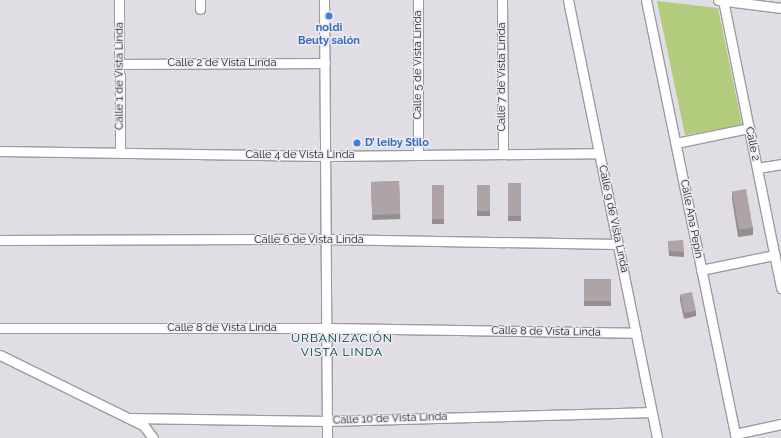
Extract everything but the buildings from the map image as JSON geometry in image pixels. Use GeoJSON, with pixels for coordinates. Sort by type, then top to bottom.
{"type":"FeatureCollection","features":[{"type":"Feature","properties":{"kind":"street","name":"Calle 1 de Vista Linda"},"geometry":{"type":"LineString","coordinates":[[119,0],[120,152]]}},
{"type":"Feature","properties":{"kind":"street"},"geometry":{"type":"LineString","coordinates":[[324,0],[328,328],[327,438]]}},
{"type":"Feature","properties":{"kind":"street","name":"Calle 5 de Vista Linda"},"geometry":{"type":"LineString","coordinates":[[418,0],[418,154]]}},
{"type":"Feature","properties":{"kind":"street","name":"Calle 7 de Vista Linda"},"geometry":{"type":"LineString","coordinates":[[502,0],[503,154]]}},
{"type":"Feature","properties":{"kind":"street","name":"Calle 9 de Vista Linda"},"geometry":{"type":"LineString","coordinates":[[568,0],[657,438]]}},
{"type":"Feature","properties":{"kind":"street","name":"Calle Ana Pepín"},"geometry":{"type":"LineString","coordinates":[[646,0],[735,436]]}},
{"type":"Feature","properties":{"kind":"street"},"geometry":{"type":"LineString","coordinates":[[721,0],[781,8]]}},
{"type":"Feature","properties":{"kind":"street","name":"Calle 2"},"geometry":{"type":"LineString","coordinates":[[721,0],[749,128],[781,288]]}},
{"type":"Feature","properties":{"kind":"street","name":"Calle 2 de Vista Linda"},"geometry":{"type":"LineString","coordinates":[[120,64],[325,63]]}},
{"type":"Feature","properties":{"kind":"street"},"geometry":{"type":"LineString","coordinates":[[676,143],[749,128]]}},
{"type":"Feature","properties":{"kind":"street","name":"Calle 4 de Vista Linda"},"geometry":{"type":"LineString","coordinates":[[0,151],[326,156],[599,152]]}},
{"type":"Feature","properties":{"kind":"street"},"geometry":{"type":"LineString","coordinates":[[757,168],[781,164]]}},
{"type":"Feature","properties":{"kind":"street","name":"Calle 6 de Vista Linda"},"geometry":{"type":"LineString","coordinates":[[0,240],[327,239],[618,244]]}},
{"type":"Feature","properties":{"kind":"street"},"geometry":{"type":"LineString","coordinates":[[701,270],[774,255]]}},
{"type":"Feature","properties":{"kind":"street","name":"Calle 8 de Vista Linda"},"geometry":{"type":"LineString","coordinates":[[0,328],[328,328],[636,333]]}},
{"type":"Feature","properties":{"kind":"street"},"geometry":{"type":"LineString","coordinates":[[0,355],[144,426],[153,438]]}},
{"type":"Feature","properties":{"kind":"street","name":"Calle 10 de Vista Linda"},"geometry":{"type":"LineString","coordinates":[[129,418],[327,421],[651,412]]}},
{"type":"Feature","properties":{"kind":"street"},"geometry":{"type":"LineString","coordinates":[[735,436],[781,424]]}},
{"type":"Feature","properties":{"kind":"green space"},"geometry":{"type":"Polygon","coordinates":[[[657,1],[718,8],[742,125],[685,135],[657,1]]]}},
{"type":"Feature","properties":{"kind":"place","name":"noldi Beuty salón"},"geometry":{"type":"Point","coordinates":[329,16]}},
{"type":"Feature","properties":{"kind":"place","name":"D’ leiby Stilo"},"geometry":{"type":"Point","coordinates":[357,143]}},
{"type":"Feature","properties":{"kind":"district","name":"URBANIZACIÓN VISTA LINDA"},"geometry":{"type":"Point","coordinates":[342,346]}}]}
